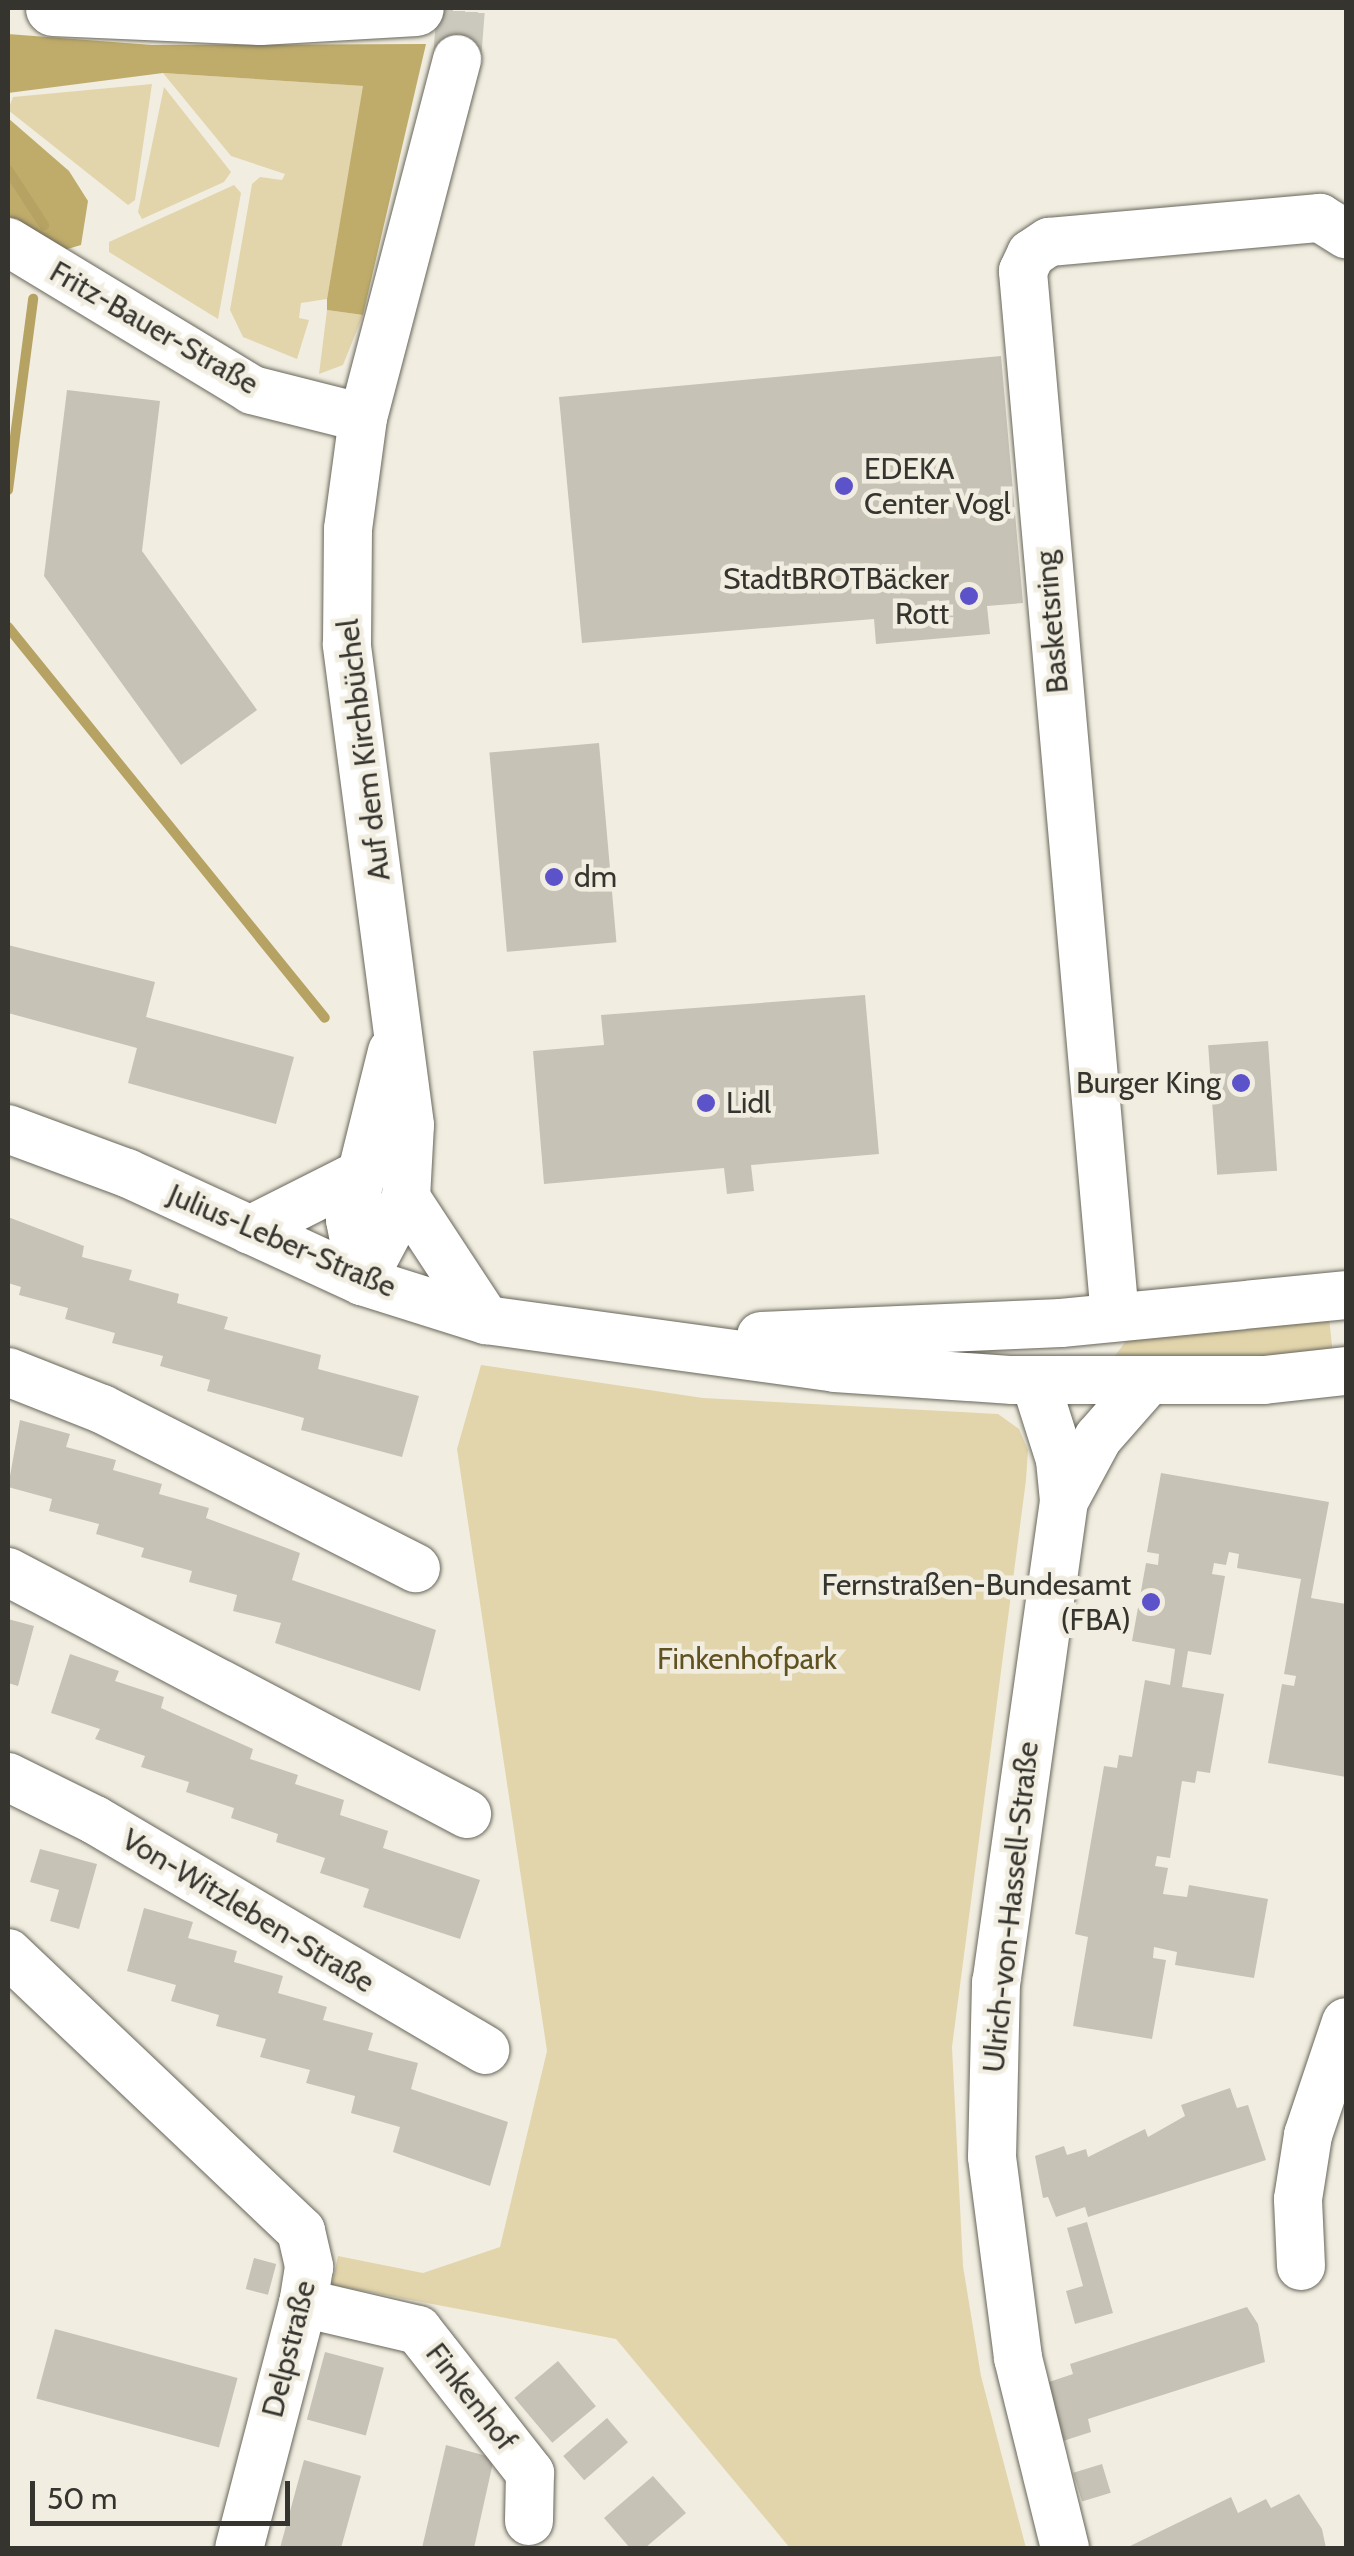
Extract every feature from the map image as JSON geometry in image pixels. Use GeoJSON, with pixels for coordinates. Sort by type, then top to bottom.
{"type":"FeatureCollection","features":[{"type":"Feature","properties":{"kind":"highway"},"geometry":{"type":"LineString","coordinates":[[53,8],[260,17],[416,8]]}},
{"type":"Feature","properties":{"kind":"street","name":"Auf dem Kirchbüchel"},"geometry":{"type":"LineString","coordinates":[[362,1280],[406,1198],[410,1125],[346,644],[348,530],[362,418],[457,58]]}},
{"type":"Feature","properties":{"kind":"street","name":"Basketsring"},"geometry":{"type":"LineString","coordinates":[[1115,1317],[1022,272],[1031,254],[1049,242],[1320,218],[1346,234]]}},
{"type":"Feature","properties":{"kind":"street","name":"Fritz-Bauer-Straße"},"geometry":{"type":"LineString","coordinates":[[8,242],[252,390],[362,418]]}},
{"type":"Feature","properties":{"kind":"street","name":"Auf dem Kirchbüchel"},"geometry":{"type":"LineString","coordinates":[[362,1280],[350,1220],[357,1176],[397,1033]]}},
{"type":"Feature","properties":{"kind":"street","name":"Julius-Leber-Straße"},"geometry":{"type":"LineString","coordinates":[[8,1128],[362,1280],[486,1320],[622,1342],[835,1368],[1049,1381],[1147,1382],[1346,1371]]}},
{"type":"Feature","properties":{"kind":"street"},"geometry":{"type":"LineString","coordinates":[[250,1230],[357,1176]]}},
{"type":"Feature","properties":{"kind":"street"},"geometry":{"type":"LineString","coordinates":[[406,1198],[486,1320]]}},
{"type":"Feature","properties":{"kind":"street","name":"Julius-Leber-Straße"},"geometry":{"type":"LineString","coordinates":[[622,1342],[1115,1317],[1346,1295]]}},
{"type":"Feature","properties":{"kind":"street"},"geometry":{"type":"LineString","coordinates":[[1049,1381],[1094,1353],[1115,1317]]}},
{"type":"Feature","properties":{"kind":"street"},"geometry":{"type":"LineString","coordinates":[[8,1372],[102,1409],[416,1568]]}},
{"type":"Feature","properties":{"kind":"street","name":"Ulrich-von-Hassell-Straße"},"geometry":{"type":"LineString","coordinates":[[1049,1381],[1064,1501],[996,1982],[990,2075],[1001,2257],[1022,2376],[1065,2548]]}},
{"type":"Feature","properties":{"kind":"street","name":"Ulrich-von-Hassell-Straße"},"geometry":{"type":"LineString","coordinates":[[1064,1501],[1098,1438],[1147,1382]]}},
{"type":"Feature","properties":{"kind":"street"},"geometry":{"type":"LineString","coordinates":[[8,1572],[468,1814]]}},
{"type":"Feature","properties":{"kind":"street","name":"Von-Witzleben-Straße"},"geometry":{"type":"LineString","coordinates":[[8,1777],[95,1820],[485,2050]]}},
{"type":"Feature","properties":{"kind":"street"},"geometry":{"type":"LineString","coordinates":[[8,1953],[270,2195],[301,2231],[306,2284]]}},
{"type":"Feature","properties":{"kind":"street"},"geometry":{"type":"LineString","coordinates":[[1302,2266],[1298,2200],[1308,2135],[1346,2022]]}},
{"type":"Feature","properties":{"kind":"street","name":"Finkenhof"},"geometry":{"type":"LineString","coordinates":[[306,2284],[418,2330],[530,2473],[529,2521]]}},
{"type":"Feature","properties":{"kind":"street","name":"Delpstraße"},"geometry":{"type":"LineString","coordinates":[[239,2548],[306,2284]]}},
{"type":"Feature","properties":{"kind":"green space"},"geometry":{"type":"Polygon","coordinates":[[[163,73],[364,86],[327,299],[301,303],[299,318],[309,320],[297,359],[243,337],[230,310],[252,184],[260,177],[282,180],[285,174],[231,156],[163,73]]]}},
{"type":"Feature","properties":{"kind":"green space"},"geometry":{"type":"Polygon","coordinates":[[[152,84],[135,200],[128,205],[8,110],[13,97],[152,84]]]}},
{"type":"Feature","properties":{"kind":"green space"},"geometry":{"type":"Polygon","coordinates":[[[164,87],[231,172],[224,182],[142,219],[138,212],[164,87]]]}},
{"type":"Feature","properties":{"kind":"green space"},"geometry":{"type":"Polygon","coordinates":[[[234,185],[241,193],[218,319],[109,252],[109,242],[234,185]]]}},
{"type":"Feature","properties":{"kind":"green space"},"geometry":{"type":"Polygon","coordinates":[[[327,310],[363,315],[343,365],[319,374],[327,310]]]}},
{"type":"Feature","properties":{"kind":"green space"},"geometry":{"type":"Polygon","coordinates":[[[1328,1308],[1334,1364],[1110,1362],[1130,1336],[1328,1308]]]}},
{"type":"Feature","properties":{"kind":"green space","name":"Finkenhofpark"},"geometry":{"type":"Polygon","coordinates":[[[481,1365],[703,1398],[998,1414],[1019,1429],[1028,1450],[1026,1480],[952,2047],[963,2266],[981,2376],[1026,2548],[790,2548],[616,2339],[332,2285],[338,2256],[423,2273],[500,2247],[547,2051],[457,1449],[481,1365]]]}},
{"type":"Feature","properties":{"kind":"shaded area"},"geometry":{"type":"Polygon","coordinates":[[[8,34],[152,45],[426,44],[363,315],[327,310],[327,299],[363,86],[163,73],[8,93],[8,34]]]}},
{"type":"Feature","properties":{"kind":"shaded area"},"geometry":{"type":"Polygon","coordinates":[[[8,118],[69,171],[88,201],[81,245],[64,250],[8,216],[8,118]]]}},
{"type":"Feature","properties":{"kind":"building"},"geometry":{"type":"Polygon","coordinates":[[[1001,356],[1023,603],[987,606],[990,634],[876,644],[874,619],[582,643],[559,397],[1001,356]]]}},
{"type":"Feature","properties":{"kind":"building"},"geometry":{"type":"Polygon","coordinates":[[[67,390],[160,401],[142,551],[257,710],[181,765],[44,576],[67,390]]]}},
{"type":"Feature","properties":{"kind":"building","name":"dm"},"geometry":{"type":"Polygon","coordinates":[[[599,743],[616,942],[507,952],[489,753],[599,743]]]}},
{"type":"Feature","properties":{"kind":"building"},"geometry":{"type":"Polygon","coordinates":[[[8,945],[155,982],[146,1017],[294,1057],[276,1124],[128,1083],[137,1048],[8,1013],[8,945]]]}},
{"type":"Feature","properties":{"kind":"building","name":"Lidl"},"geometry":{"type":"Polygon","coordinates":[[[865,995],[879,1154],[751,1165],[754,1191],[727,1194],[724,1168],[544,1184],[533,1051],[604,1045],[601,1015],[865,995]]]}},
{"type":"Feature","properties":{"kind":"building","name":"Burger King"},"geometry":{"type":"Polygon","coordinates":[[[1268,1041],[1277,1171],[1217,1175],[1208,1045],[1268,1041]]]}},
{"type":"Feature","properties":{"kind":"building"},"geometry":{"type":"Polygon","coordinates":[[[8,1217],[84,1246],[82,1257],[132,1270],[129,1280],[179,1294],[177,1303],[228,1317],[224,1329],[321,1355],[318,1369],[419,1396],[402,1457],[301,1430],[304,1418],[207,1391],[210,1380],[160,1366],[163,1356],[112,1343],[115,1333],[65,1319],[68,1308],[19,1295],[21,1287],[8,1283],[8,1217]]]}},
{"type":"Feature","properties":{"kind":"building"},"geometry":{"type":"Polygon","coordinates":[[[20,1420],[70,1434],[66,1447],[116,1460],[113,1470],[162,1484],[159,1494],[209,1508],[206,1518],[300,1553],[292,1580],[436,1630],[420,1691],[275,1643],[281,1623],[233,1611],[237,1595],[189,1582],[192,1571],[141,1557],[144,1548],[96,1534],[99,1524],[49,1511],[52,1499],[8,1487],[20,1420]]]}},
{"type":"Feature","properties":{"kind":"building"},"geometry":{"type":"Polygon","coordinates":[[[1161,1473],[1329,1502],[1311,1598],[1346,1604],[1346,1777],[1268,1763],[1282,1684],[1294,1686],[1296,1676],[1284,1674],[1301,1579],[1237,1568],[1239,1554],[1229,1552],[1226,1565],[1214,1563],[1212,1574],[1225,1576],[1211,1655],[1188,1651],[1182,1687],[1224,1694],[1210,1773],[1197,1771],[1195,1783],[1182,1781],[1170,1858],[1157,1856],[1155,1866],[1168,1868],[1163,1894],[1187,1897],[1189,1885],[1268,1899],[1254,1978],[1175,1965],[1177,1952],[1154,1947],[1153,1958],[1166,1960],[1152,2039],[1073,2026],[1088,1937],[1075,1934],[1104,1766],[1117,1768],[1119,1755],[1132,1757],[1145,1680],[1170,1685],[1175,1649],[1132,1641],[1146,1563],[1158,1565],[1159,1554],[1147,1552],[1161,1473]]]}},
{"type":"Feature","properties":{"kind":"building"},"geometry":{"type":"Polygon","coordinates":[[[8,1619],[34,1626],[18,1686],[8,1683],[8,1619]]]}},
{"type":"Feature","properties":{"kind":"building"},"geometry":{"type":"Polygon","coordinates":[[[70,1654],[119,1671],[115,1681],[164,1697],[161,1708],[253,1749],[250,1759],[298,1775],[295,1784],[344,1800],[340,1815],[388,1831],[383,1848],[480,1880],[460,1939],[363,1907],[369,1889],[320,1873],[325,1858],[276,1842],[278,1834],[231,1818],[234,1808],[186,1792],[189,1782],[141,1767],[145,1756],[95,1739],[100,1729],[51,1713],[70,1654]]]}},
{"type":"Feature","properties":{"kind":"building"},"geometry":{"type":"Polygon","coordinates":[[[40,1849],[97,1864],[79,1929],[50,1921],[59,1890],[30,1882],[40,1849]]]}},
{"type":"Feature","properties":{"kind":"building"},"geometry":{"type":"Polygon","coordinates":[[[144,1908],[193,1922],[188,1938],[237,1951],[234,1962],[283,1976],[278,1993],[327,2007],[323,2020],[373,2033],[368,2050],[418,2063],[411,2089],[508,2122],[490,2186],[393,2152],[400,2127],[351,2113],[355,2096],[306,2083],[310,2070],[260,2057],[266,2039],[216,2026],[219,2015],[171,2001],[176,1985],[127,1971],[144,1908]]]}},
{"type":"Feature","properties":{"kind":"building"},"geometry":{"type":"Polygon","coordinates":[[[1230,2088],[1237,2108],[1248,2105],[1266,2160],[1088,2217],[1085,2207],[1056,2217],[1048,2197],[1043,2198],[1035,2156],[1064,2146],[1067,2155],[1086,2149],[1088,2157],[1145,2129],[1148,2137],[1185,2116],[1181,2105],[1230,2088]]]}},
{"type":"Feature","properties":{"kind":"building"},"geometry":{"type":"Polygon","coordinates":[[[1087,2222],[1113,2313],[1075,2324],[1066,2291],[1083,2286],[1067,2228],[1087,2222]]]}},
{"type":"Feature","properties":{"kind":"building"},"geometry":{"type":"Polygon","coordinates":[[[254,2258],[276,2264],[268,2295],[246,2289],[254,2258]]]}},
{"type":"Feature","properties":{"kind":"building"},"geometry":{"type":"Polygon","coordinates":[[[1247,2307],[1258,2324],[1265,2362],[1088,2419],[1091,2432],[1063,2441],[1049,2382],[1073,2374],[1070,2364],[1247,2307]]]}},
{"type":"Feature","properties":{"kind":"building"},"geometry":{"type":"Polygon","coordinates":[[[55,2329],[238,2378],[219,2447],[36,2399],[55,2329]]]}},
{"type":"Feature","properties":{"kind":"building"},"geometry":{"type":"Polygon","coordinates":[[[325,2352],[384,2368],[366,2435],[307,2420],[325,2352]]]}},
{"type":"Feature","properties":{"kind":"building"},"geometry":{"type":"Polygon","coordinates":[[[558,2361],[596,2406],[552,2443],[514,2398],[558,2361]]]}},
{"type":"Feature","properties":{"kind":"building"},"geometry":{"type":"Polygon","coordinates":[[[607,2418],[628,2442],[584,2480],[563,2456],[607,2418]]]}},
{"type":"Feature","properties":{"kind":"building"},"geometry":{"type":"Polygon","coordinates":[[[446,2445],[494,2458],[474,2548],[422,2548],[446,2445]]]}},
{"type":"Feature","properties":{"kind":"building"},"geometry":{"type":"Polygon","coordinates":[[[304,2460],[361,2476],[341,2548],[280,2548],[304,2460]]]}},
{"type":"Feature","properties":{"kind":"building"},"geometry":{"type":"Polygon","coordinates":[[[1102,2464],[1111,2493],[1082,2501],[1073,2473],[1102,2464]]]}},
{"type":"Feature","properties":{"kind":"building"},"geometry":{"type":"Polygon","coordinates":[[[653,2476],[686,2513],[645,2548],[630,2548],[604,2518],[653,2476]]]}},
{"type":"Feature","properties":{"kind":"building"},"geometry":{"type":"Polygon","coordinates":[[[1299,2494],[1322,2529],[1326,2548],[1126,2548],[1231,2497],[1238,2513],[1266,2499],[1271,2508],[1299,2494]]]}},
{"type":"Feature","properties":{"kind":"waterway"},"geometry":{"type":"LineString","coordinates":[[8,170],[44,225]]}},
{"type":"Feature","properties":{"kind":"waterway"},"geometry":{"type":"LineString","coordinates":[[8,490],[33,299]]}},
{"type":"Feature","properties":{"kind":"waterway"},"geometry":{"type":"LineString","coordinates":[[8,627],[325,1018]]}},
{"type":"Feature","properties":{"kind":"tunnel"},"geometry":{"type":"LineString","coordinates":[[457,59],[461,8]]}},
{"type":"Feature","properties":{"kind":"place","name":"EDEKA Center Vogl"},"geometry":{"type":"Point","coordinates":[844,486]}},
{"type":"Feature","properties":{"kind":"place","name":"StadtBROTBäcker Rott"},"geometry":{"type":"Point","coordinates":[969,596]}},
{"type":"Feature","properties":{"kind":"place","name":"dm"},"geometry":{"type":"Point","coordinates":[554,877]}},
{"type":"Feature","properties":{"kind":"place","name":"Burger King"},"geometry":{"type":"Point","coordinates":[1241,1083]}},
{"type":"Feature","properties":{"kind":"place","name":"Lidl"},"geometry":{"type":"Point","coordinates":[706,1103]}},
{"type":"Feature","properties":{"kind":"place","name":"Fernstraßen-Bundesamt (FBA)"},"geometry":{"type":"Point","coordinates":[1151,1602]}}]}
